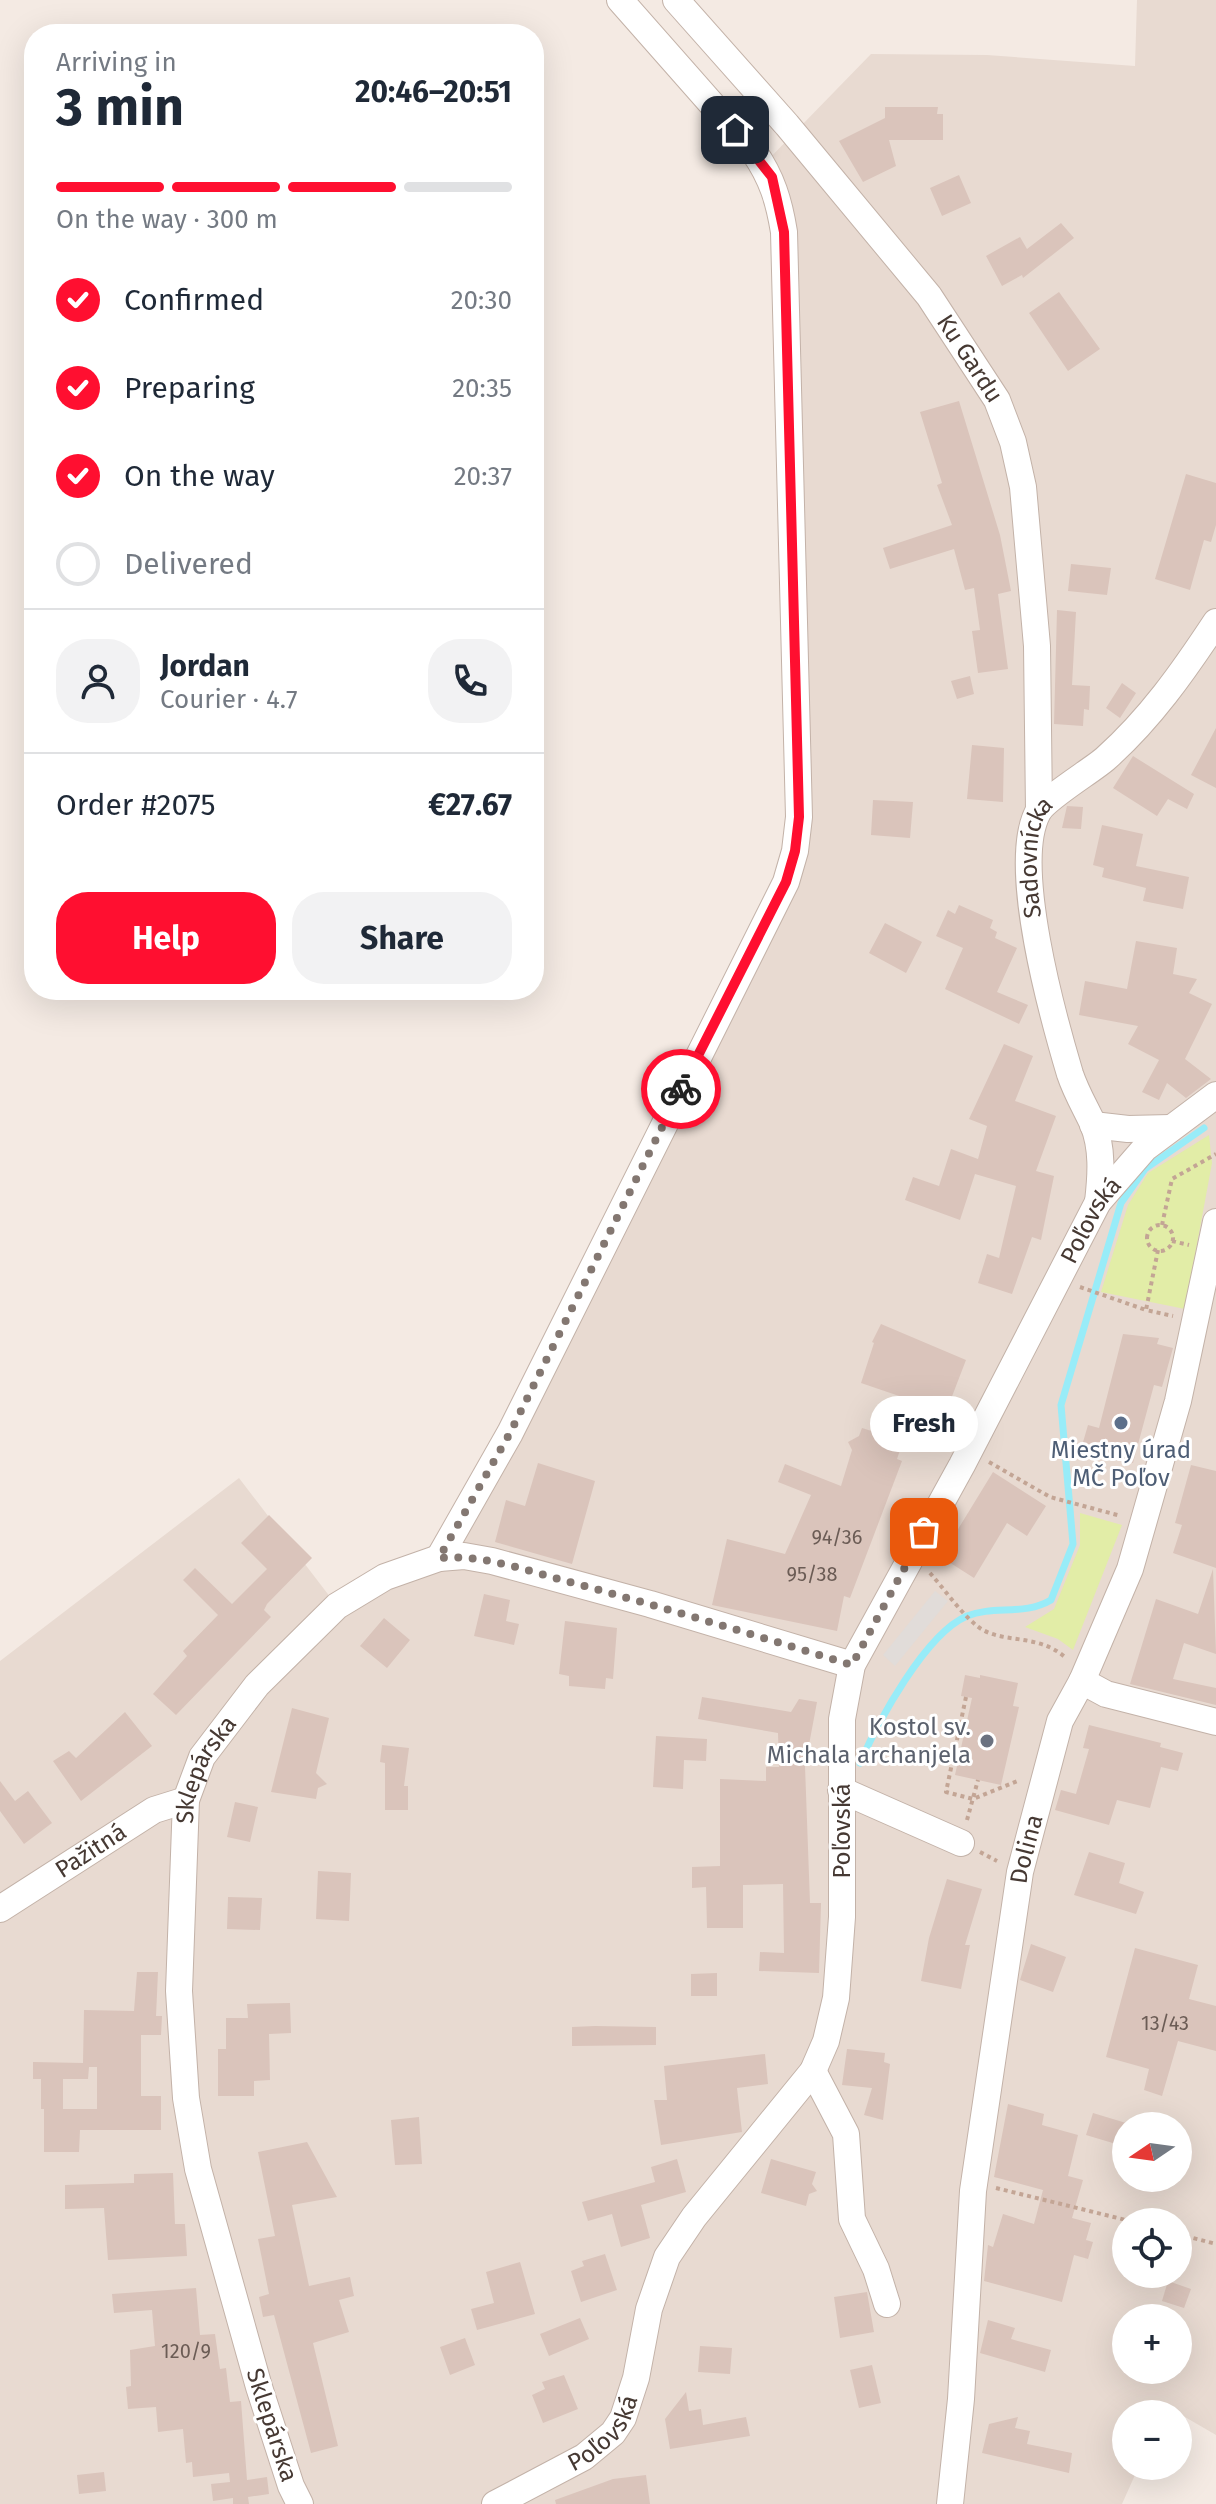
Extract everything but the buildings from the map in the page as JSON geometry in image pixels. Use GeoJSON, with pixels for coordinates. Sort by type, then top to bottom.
{"type":"FeatureCollection","features":[{"type":"Feature","properties":{"kind":"street"},"geometry":{"type":"LineString","coordinates":[[439,1558],[510,1433],[786,882],[795,851],[799,817],[784,232],[780,204],[772,177],[754,152],[620,0]]}},
{"type":"Feature","properties":{"kind":"street","name":"Ku Gardu"},"geometry":{"type":"LineString","coordinates":[[676,0],[787,125],[929,296],[997,400],[1013,442],[1023,487],[1037,646],[1039,810]]}},
{"type":"Feature","properties":{"kind":"street","name":"Sadovnícka"},"geometry":{"type":"LineString","coordinates":[[1098,1202],[1101,1164],[1093,1125],[1078,1099],[1070,1073],[1031,907],[1029,850],[1039,810],[1105,758],[1166,697],[1216,622]]}},
{"type":"Feature","properties":{"kind":"street","name":"Poľovská"},"geometry":{"type":"LineString","coordinates":[[495,2504],[584,2457],[613,2433],[623,2418],[636,2378],[649,2309],[667,2257],[694,2217],[813,2071],[826,2041],[836,1998],[842,1917],[842,1719],[852,1665],[970,1450],[1098,1202],[1130,1162],[1171,1128],[1215,1099]]}},
{"type":"Feature","properties":{"kind":"street"},"geometry":{"type":"LineString","coordinates":[[1093,1125],[1171,1128]]}},
{"type":"Feature","properties":{"kind":"street","name":"Dolina"},"geometry":{"type":"LineString","coordinates":[[950,2504],[974,2184],[1020,1872],[1060,1721],[1085,1675],[1130,1569],[1178,1401],[1216,1222]]}},
{"type":"Feature","properties":{"kind":"street","name":"Sklepárska"},"geometry":{"type":"LineString","coordinates":[[300,2504],[259,2387],[198,2169],[186,2098],[179,1991],[186,1800],[191,1779],[202,1757],[257,1685],[337,1606],[385,1577],[439,1558],[464,1556],[492,1561],[650,1604],[852,1665]]}},
{"type":"Feature","properties":{"kind":"street"},"geometry":{"type":"LineString","coordinates":[[1085,1675],[1106,1694],[1216,1722]]}},
{"type":"Feature","properties":{"kind":"street"},"geometry":{"type":"LineString","coordinates":[[841,1790],[961,1843]]}},
{"type":"Feature","properties":{"kind":"street","name":"Pažitná"},"geometry":{"type":"LineString","coordinates":[[0,1909],[154,1810],[186,1800]]}},
{"type":"Feature","properties":{"kind":"street"},"geometry":{"type":"LineString","coordinates":[[813,2071],[846,2134],[852,2219],[876,2269],[887,2304]]}},
{"type":"Feature","properties":{"kind":"path"},"geometry":{"type":"LineString","coordinates":[[1162,1225],[1172,1179],[1216,1154]]}},
{"type":"Feature","properties":{"kind":"path"},"geometry":{"type":"LineString","coordinates":[[1162,1225],[1172,1232],[1172,1241],[1166,1249],[1158,1250],[1150,1246],[1148,1234],[1153,1227],[1162,1225]]}},
{"type":"Feature","properties":{"kind":"path"},"geometry":{"type":"LineString","coordinates":[[1146,1310],[1158,1250]]}},
{"type":"Feature","properties":{"kind":"path"},"geometry":{"type":"LineString","coordinates":[[1088,1291],[1146,1310],[1195,1321]]}},
{"type":"Feature","properties":{"kind":"path"},"geometry":{"type":"LineString","coordinates":[[970,1450],[1050,1497],[1144,1521]]}},
{"type":"Feature","properties":{"kind":"path"},"geometry":{"type":"LineString","coordinates":[[1090,1516],[1092,1508]]}},
{"type":"Feature","properties":{"kind":"path"},"geometry":{"type":"LineString","coordinates":[[912,1554],[977,1627],[992,1633],[1033,1639],[1062,1654],[1085,1675]]}},
{"type":"Feature","properties":{"kind":"path"},"geometry":{"type":"LineString","coordinates":[[1062,1654],[1066,1645]]}},
{"type":"Feature","properties":{"kind":"path"},"geometry":{"type":"LineString","coordinates":[[966,1697],[946,1792],[973,1799],[1045,1770]]}},
{"type":"Feature","properties":{"kind":"path"},"geometry":{"type":"LineString","coordinates":[[978,1780],[961,1843],[1020,1872]]}},
{"type":"Feature","properties":{"kind":"path"},"geometry":{"type":"LineString","coordinates":[[974,2184],[1025,2193],[1112,2216]]}},
{"type":"Feature","properties":{"kind":"path"},"geometry":{"type":"LineString","coordinates":[[1192,2238],[1216,2244]]}},
{"type":"Feature","properties":{"kind":"shaded area"},"geometry":{"type":"Polygon","coordinates":[[[1137,0],[1216,0],[1216,2435],[1192,2421],[1192,2400],[1112,2400],[1112,2480],[1133,2480],[1122,2504],[0,2504],[0,1661],[239,1478],[337,1606],[439,1558],[494,1460],[796,831],[782,220],[763,165],[871,54],[987,55],[1135,66],[1137,0]]]}},
{"type":"Feature","properties":{"kind":"shaded area"},"geometry":{"type":"Polygon","coordinates":[[[935,1591],[948,1601],[895,1666],[883,1655],[935,1591]]]}},
{"type":"Feature","properties":{"kind":"green space"},"geometry":{"type":"Polygon","coordinates":[[[1209,1135],[1212,1163],[1185,1309],[1101,1292],[1128,1205],[1148,1173],[1209,1135]]]}},
{"type":"Feature","properties":{"kind":"green space"},"geometry":{"type":"Polygon","coordinates":[[[1080,1513],[1122,1525],[1073,1650],[1058,1639],[1025,1627],[1054,1609],[1080,1545],[1080,1513]]]}},
{"type":"Feature","properties":{"kind":"waterway"},"geometry":{"type":"LineString","coordinates":[[860,1763],[904,1681],[935,1641],[951,1626],[977,1613],[1030,1608],[1051,1600],[1073,1544],[1061,1405],[1121,1203],[1145,1169],[1204,1128]]}},
{"type":"Feature","properties":{"kind":"way so far"},"geometry":{"type":"LineString","coordinates":[[681,1089],[510,1433],[439,1558],[464,1556],[492,1561],[650,1604],[852,1665],[924,1532]]}},
{"type":"Feature","properties":{"kind":"place","name":"Miestny úrad MČ Poľov"},"geometry":{"type":"Point","coordinates":[1121,1423]}},
{"type":"Feature","properties":{"kind":"place","name":"Fresh"},"geometry":{"type":"Point","coordinates":[924,1532]}},
{"type":"Feature","properties":{"kind":"place","name":"Kostol sv. Michala archanjela"},"geometry":{"type":"Point","coordinates":[987,1741]}},
{"type":"Feature","properties":{"kind":"route"},"geometry":{"type":"LineString","coordinates":[[681,1089],[786,882],[795,851],[799,817],[784,232],[772,177],[735,130]]}}]}
